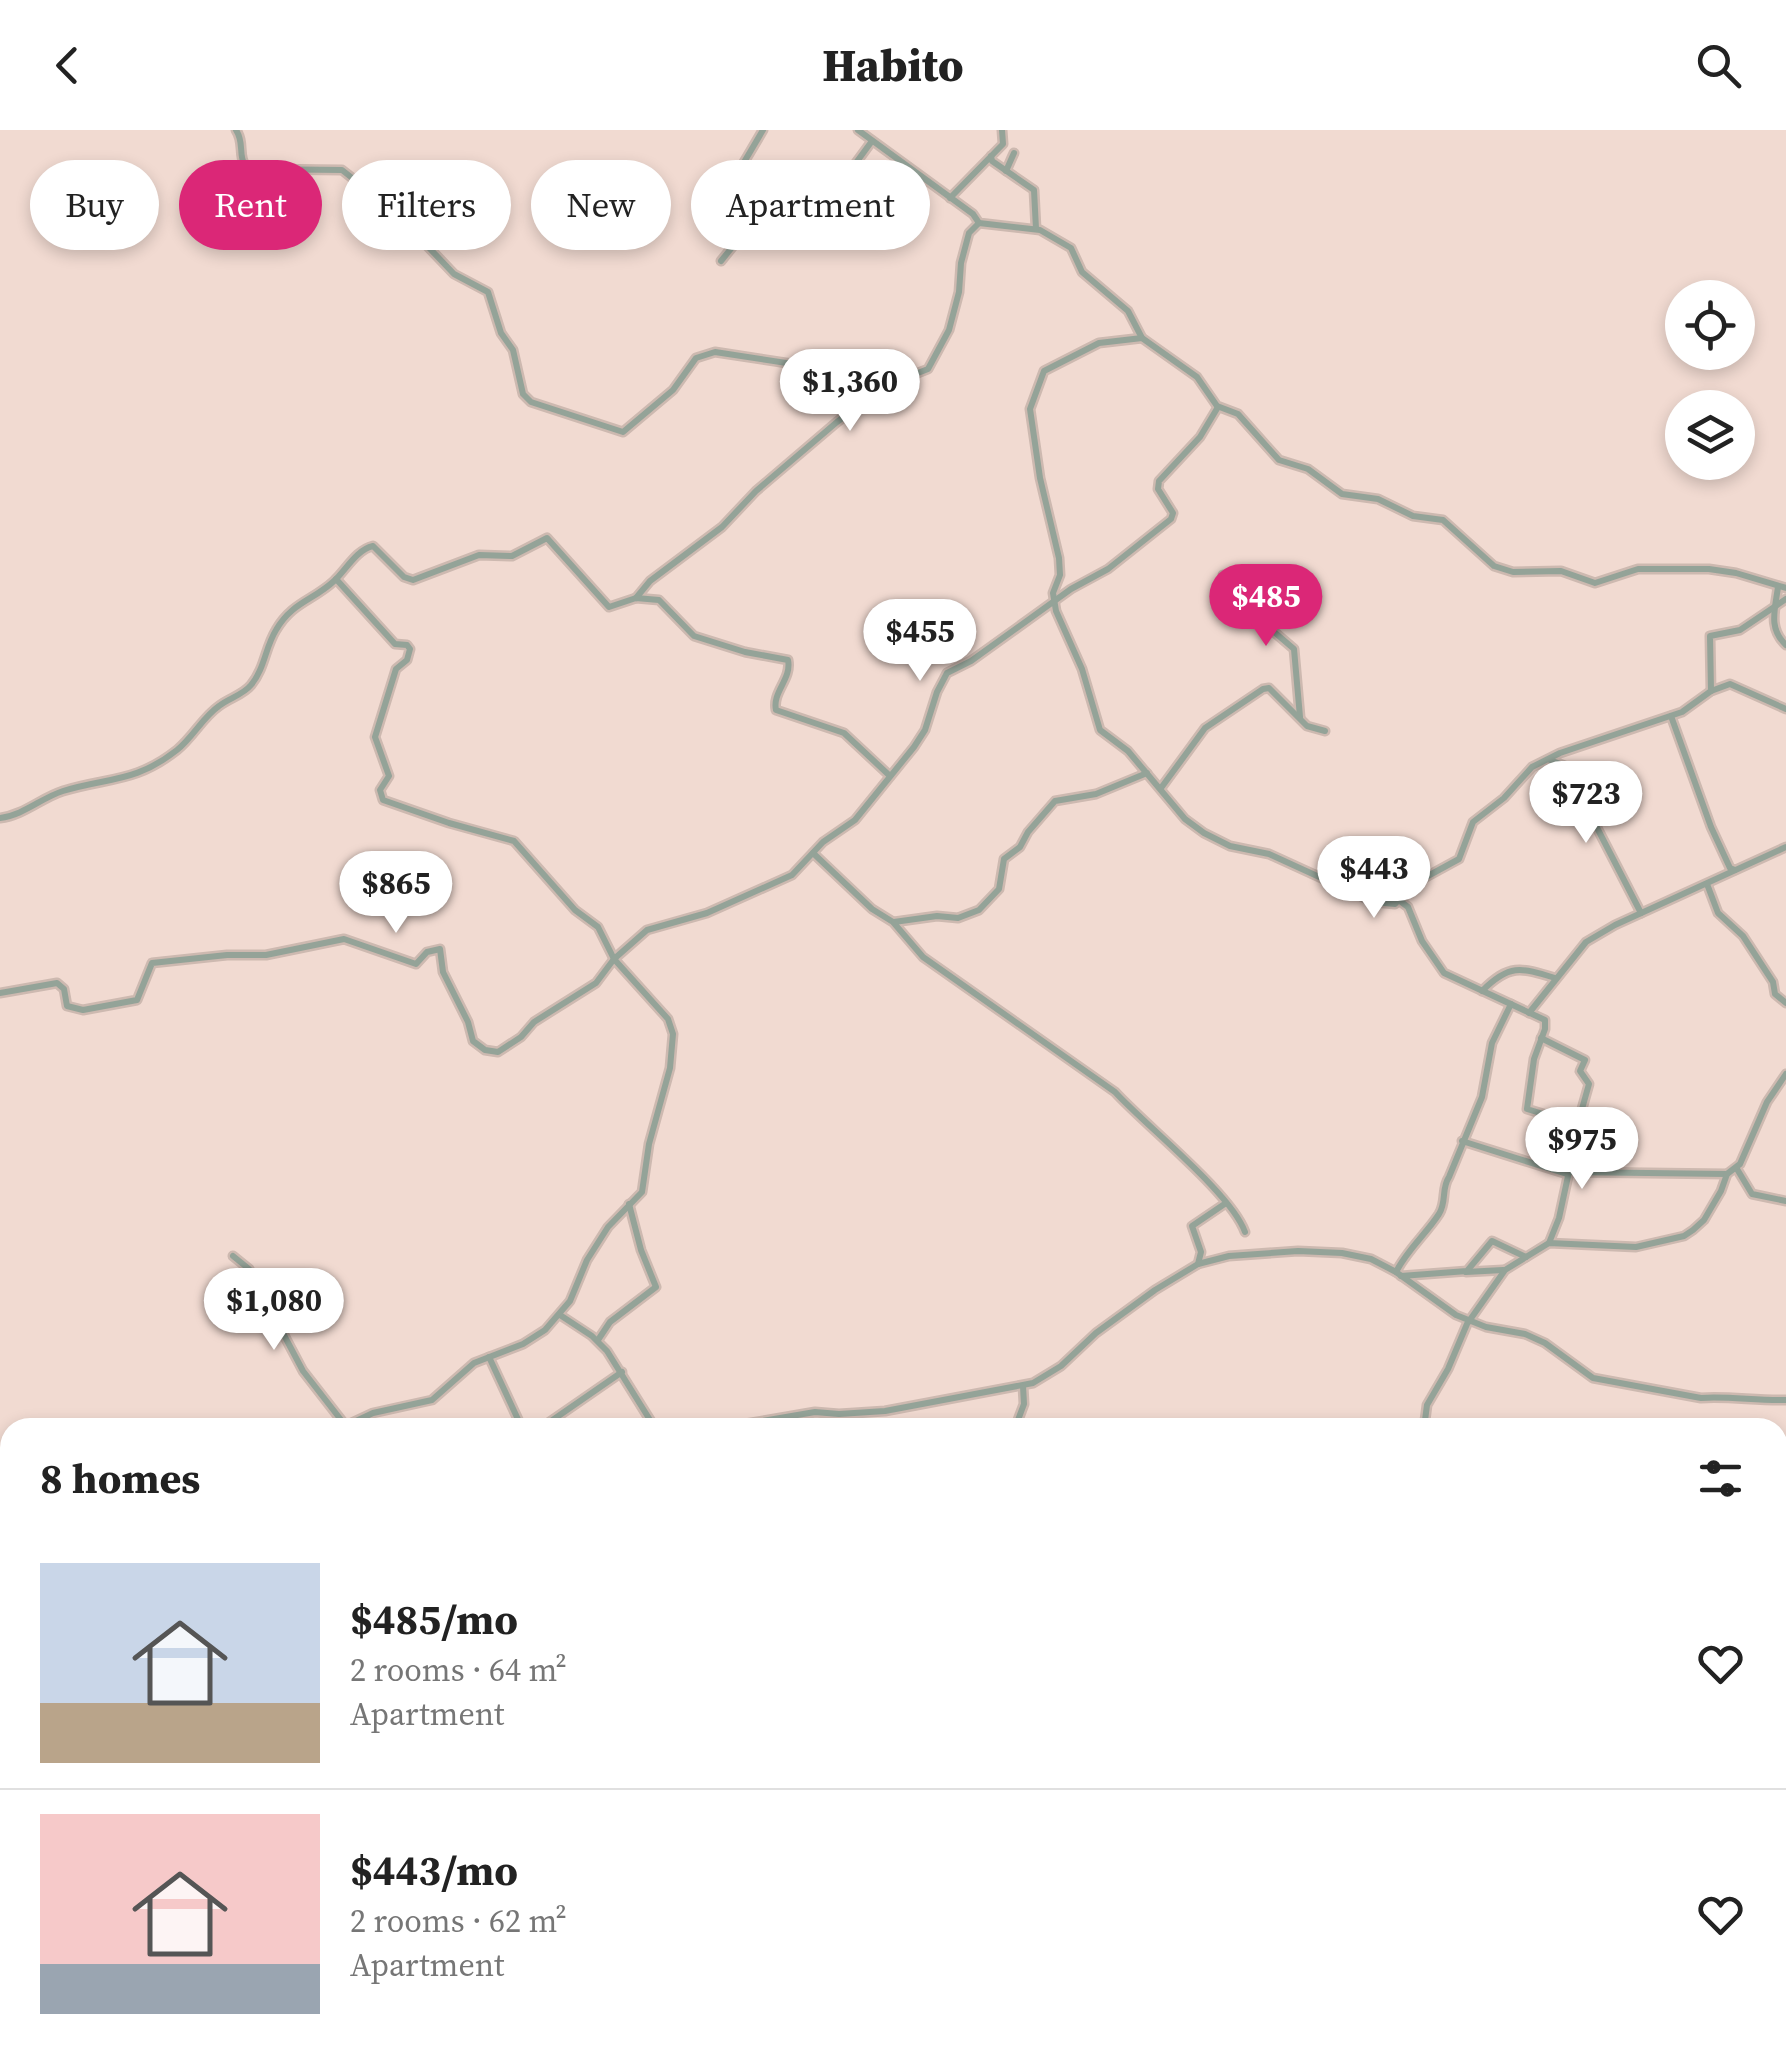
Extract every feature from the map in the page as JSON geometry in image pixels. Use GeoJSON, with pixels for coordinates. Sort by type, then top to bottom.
{"type":"FeatureCollection","features":[{"type":"Feature","properties":{"kind":"street"},"geometry":{"type":"LineString","coordinates":[[236,130],[241,140],[240,157],[247,169],[342,170],[394,212],[454,274],[488,292],[501,333],[514,350],[524,394],[531,402],[623,432],[673,390],[696,358],[714,352],[897,380]]}},
{"type":"Feature","properties":{"kind":"street"},"geometry":{"type":"LineString","coordinates":[[745,160],[763,130]]}},
{"type":"Feature","properties":{"kind":"street"},"geometry":{"type":"LineString","coordinates":[[858,130],[978,223],[1036,229],[1071,248],[1082,272],[1128,312],[1142,338],[1197,377],[1218,407],[1238,414],[1279,460],[1308,469],[1342,494],[1378,499],[1414,516],[1443,520],[1487,562],[1507,570],[1561,572],[1596,583],[1648,568],[1709,569],[1736,572],[1782,587],[1773,625],[1786,645]]}},
{"type":"Feature","properties":{"kind":"street"},"geometry":{"type":"LineString","coordinates":[[950,198],[1005,142],[1002,130]]}},
{"type":"Feature","properties":{"kind":"street"},"geometry":{"type":"LineString","coordinates":[[858,160],[872,141]]}},
{"type":"Feature","properties":{"kind":"street"},"geometry":{"type":"LineString","coordinates":[[1006,171],[1014,152]]}},
{"type":"Feature","properties":{"kind":"street"},"geometry":{"type":"LineString","coordinates":[[991,156],[992,161],[1034,190],[1036,229]]}},
{"type":"Feature","properties":{"kind":"street"},"geometry":{"type":"LineString","coordinates":[[636,598],[650,581],[722,527],[814,440],[872,395],[897,380],[926,370],[941,346],[956,306],[960,263],[969,233],[978,223]]}},
{"type":"Feature","properties":{"kind":"street"},"geometry":{"type":"LineString","coordinates":[[721,261],[730,250]]}},
{"type":"Feature","properties":{"kind":"street"},"geometry":{"type":"LineString","coordinates":[[1142,338],[1099,343],[1044,371],[1031,400],[1040,478],[1060,558],[1054,604],[1082,669],[1099,728],[1128,751],[1192,825],[1219,841],[1269,854],[1374,902],[1392,905],[1415,883],[1458,859],[1473,822],[1504,798],[1528,770],[1598,739],[1671,716],[1711,691],[1732,684],[1786,709]]}},
{"type":"Feature","properties":{"kind":"street"},"geometry":{"type":"LineString","coordinates":[[0,993],[58,983],[64,989],[67,1006],[83,1010],[136,1000],[152,963],[266,955],[344,938],[416,964],[426,952],[440,949],[443,972],[473,1041],[492,1053],[521,1037],[554,1008],[596,984],[614,959],[646,930],[707,913],[782,881],[854,820],[925,730],[946,673],[971,661],[1008,632],[1134,551],[1171,519],[1172,511],[1158,489],[1159,482],[1200,437],[1218,407]]}},
{"type":"Feature","properties":{"kind":"street"},"geometry":{"type":"LineString","coordinates":[[0,818],[61,792],[124,779],[166,758],[192,737],[216,708],[248,689],[263,668],[268,644],[280,624],[302,600],[336,579],[364,549],[373,546],[410,580],[480,555],[512,556],[547,538],[608,608],[636,598],[663,602],[694,636],[788,660],[790,669],[774,702],[776,710],[844,733],[890,776]]}},
{"type":"Feature","properties":{"kind":"street"},"geometry":{"type":"LineString","coordinates":[[1223,576],[1246,589],[1273,632],[1294,650],[1301,720]]}},
{"type":"Feature","properties":{"kind":"street"},"geometry":{"type":"LineString","coordinates":[[336,579],[396,644],[410,649],[408,659],[396,669],[375,737],[389,776],[380,790],[383,800],[514,841],[575,910],[598,928],[614,959],[668,1019],[672,1034],[670,1068],[649,1144],[643,1188],[598,1240],[560,1315],[524,1344],[474,1363],[432,1400],[361,1418]]}},
{"type":"Feature","properties":{"kind":"street"},"geometry":{"type":"LineString","coordinates":[[1711,691],[1710,636],[1740,630],[1786,598]]}},
{"type":"Feature","properties":{"kind":"street"},"geometry":{"type":"LineString","coordinates":[[1161,788],[1206,728],[1256,692],[1269,688],[1310,728],[1325,730]]}},
{"type":"Feature","properties":{"kind":"street"},"geometry":{"type":"LineString","coordinates":[[1671,716],[1707,818],[1733,871]]}},
{"type":"Feature","properties":{"kind":"street"},"geometry":{"type":"LineString","coordinates":[[1549,760],[1570,768],[1641,913]]}},
{"type":"Feature","properties":{"kind":"street"},"geometry":{"type":"LineString","coordinates":[[893,922],[936,916],[958,918],[979,910],[999,889],[1004,860],[1020,847],[1055,801],[1096,794],[1148,772]]}},
{"type":"Feature","properties":{"kind":"street"},"geometry":{"type":"LineString","coordinates":[[1529,1013],[1586,942],[1786,847]]}},
{"type":"Feature","properties":{"kind":"street"},"geometry":{"type":"LineString","coordinates":[[812,853],[872,909],[893,922],[923,957],[1114,1092],[1226,1203],[1246,1232]]}},
{"type":"Feature","properties":{"kind":"street"},"geometry":{"type":"LineString","coordinates":[[1708,884],[1718,913],[1743,936],[1773,982],[1775,994],[1786,1003]]}},
{"type":"Feature","properties":{"kind":"street"},"geometry":{"type":"LineString","coordinates":[[1400,901],[1407,905],[1416,930],[1444,973],[1545,1020],[1528,1087],[1527,1109],[1578,1124]]}},
{"type":"Feature","properties":{"kind":"street"},"geometry":{"type":"LineString","coordinates":[[1482,990],[1506,971],[1523,970],[1555,978]]}},
{"type":"Feature","properties":{"kind":"street"},"geometry":{"type":"LineString","coordinates":[[1398,1274],[1407,1252],[1441,1211],[1442,1186],[1482,1097],[1492,1043],[1511,1004]]}},
{"type":"Feature","properties":{"kind":"street"},"geometry":{"type":"LineString","coordinates":[[1541,1038],[1585,1060],[1580,1071],[1589,1084],[1559,1218],[1548,1244]]}},
{"type":"Feature","properties":{"kind":"street"},"geometry":{"type":"LineString","coordinates":[[1462,1141],[1568,1173],[1727,1174],[1736,1169],[1763,1118],[1767,1102],[1786,1074]]}},
{"type":"Feature","properties":{"kind":"street"},"geometry":{"type":"LineString","coordinates":[[1736,1169],[1752,1194],[1786,1201]]}},
{"type":"Feature","properties":{"kind":"street"},"geometry":{"type":"LineString","coordinates":[[1425,1418],[1427,1405],[1470,1321],[1505,1270],[1548,1244],[1636,1246],[1684,1236],[1704,1220],[1727,1174]]}},
{"type":"Feature","properties":{"kind":"street"},"geometry":{"type":"LineString","coordinates":[[1198,1264],[1201,1252],[1192,1226],[1226,1203]]}},
{"type":"Feature","properties":{"kind":"street"},"geometry":{"type":"LineString","coordinates":[[598,1340],[610,1322],[656,1287],[628,1204]]}},
{"type":"Feature","properties":{"kind":"street"},"geometry":{"type":"LineString","coordinates":[[1464,1272],[1492,1240],[1526,1257]]}},
{"type":"Feature","properties":{"kind":"street"},"geometry":{"type":"LineString","coordinates":[[780,1418],[815,1412],[885,1411],[1023,1386],[1048,1376],[1096,1333],[1198,1264],[1240,1254],[1298,1251],[1362,1256],[1398,1274],[1452,1314],[1545,1343],[1593,1378],[1701,1398],[1786,1400]]}},
{"type":"Feature","properties":{"kind":"street"},"geometry":{"type":"LineString","coordinates":[[233,1256],[249,1269],[303,1372],[337,1418]]}},
{"type":"Feature","properties":{"kind":"street"},"geometry":{"type":"LineString","coordinates":[[1398,1274],[1505,1270]]}},
{"type":"Feature","properties":{"kind":"street"},"geometry":{"type":"LineString","coordinates":[[560,1315],[598,1340],[649,1418]]}},
{"type":"Feature","properties":{"kind":"street"},"geometry":{"type":"LineString","coordinates":[[489,1356],[517,1418]]}},
{"type":"Feature","properties":{"kind":"street"},"geometry":{"type":"LineString","coordinates":[[556,1418],[622,1372]]}},
{"type":"Feature","properties":{"kind":"street"},"geometry":{"type":"LineString","coordinates":[[1018,1418],[1024,1404],[1023,1386]]}}]}
